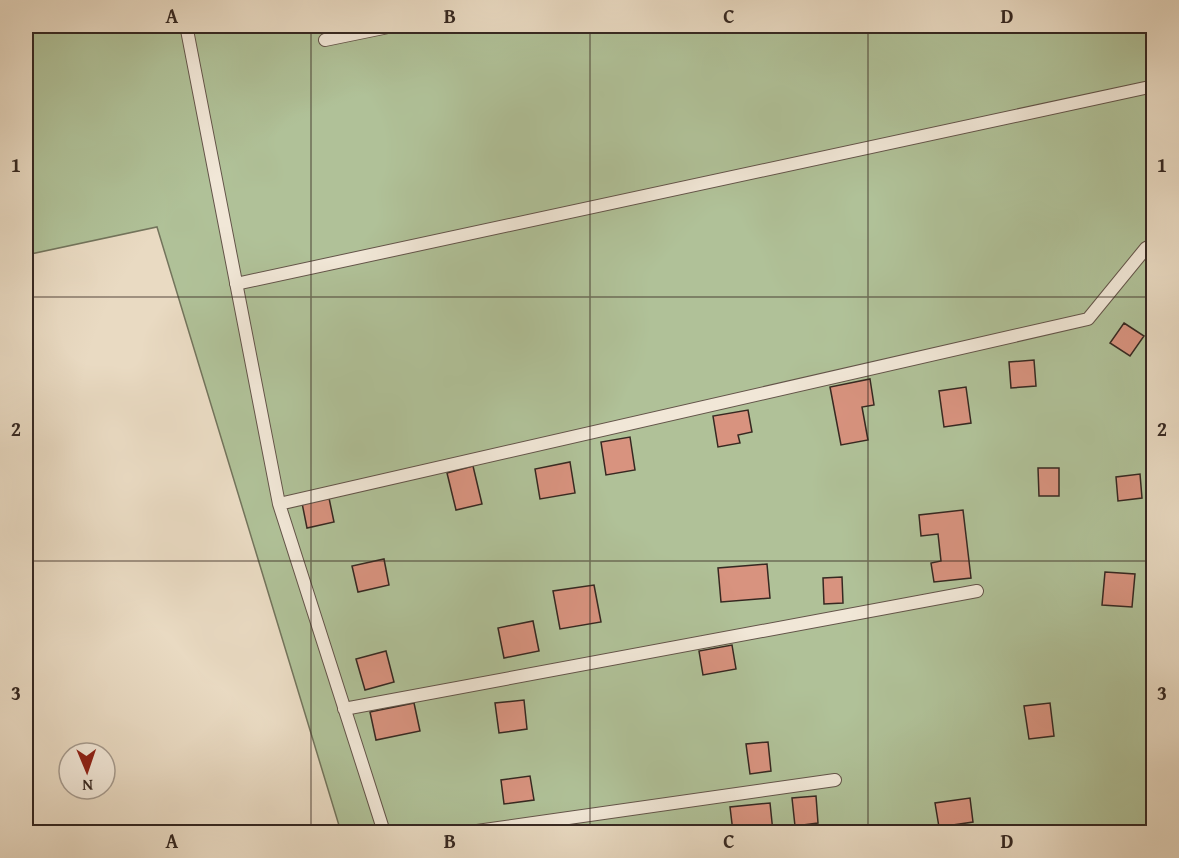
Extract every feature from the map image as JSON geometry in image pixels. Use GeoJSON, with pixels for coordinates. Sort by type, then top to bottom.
{"type":"FeatureCollection","features":[{"type":"Feature","properties":{"kind":"lane"},"geometry":{"type":"LineString","coordinates":[[325,40],[393,26]]}},
{"type":"Feature","properties":{"kind":"lane"},"geometry":{"type":"LineString","coordinates":[[188,27],[279,504],[384,832]]}},
{"type":"Feature","properties":{"kind":"lane"},"geometry":{"type":"LineString","coordinates":[[236,284],[1154,86]]}},
{"type":"Feature","properties":{"kind":"lane"},"geometry":{"type":"LineString","coordinates":[[279,504],[1088,319],[1146,248],[1154,244]]}},
{"type":"Feature","properties":{"kind":"lane"},"geometry":{"type":"LineString","coordinates":[[344,709],[977,591]]}},
{"type":"Feature","properties":{"kind":"lane"},"geometry":{"type":"LineString","coordinates":[[470,832],[835,780]]}},
{"type":"Feature","properties":{"kind":"green space"},"geometry":{"type":"Polygon","coordinates":[[[26,26],[1153,26],[1153,832],[341,832],[157,227],[26,255],[26,26]]]}},
{"type":"Feature","properties":{"kind":"building"},"geometry":{"type":"Polygon","coordinates":[[[1124,323],[1144,336],[1130,356],[1110,343],[1124,323]]]}},
{"type":"Feature","properties":{"kind":"building"},"geometry":{"type":"Polygon","coordinates":[[[1034,360],[1036,386],[1011,388],[1009,362],[1034,360]]]}},
{"type":"Feature","properties":{"kind":"building"},"geometry":{"type":"Polygon","coordinates":[[[870,379],[874,405],[862,407],[868,440],[841,445],[830,387],[870,379]]]}},
{"type":"Feature","properties":{"kind":"building"},"geometry":{"type":"Polygon","coordinates":[[[966,387],[971,423],[944,427],[939,391],[966,387]]]}},
{"type":"Feature","properties":{"kind":"building"},"geometry":{"type":"Polygon","coordinates":[[[748,410],[752,432],[738,435],[740,443],[718,447],[713,416],[748,410]]]}},
{"type":"Feature","properties":{"kind":"building"},"geometry":{"type":"Polygon","coordinates":[[[630,437],[635,470],[606,475],[601,442],[630,437]]]}},
{"type":"Feature","properties":{"kind":"building"},"geometry":{"type":"Polygon","coordinates":[[[570,462],[575,493],[540,499],[535,469],[570,462]]]}},
{"type":"Feature","properties":{"kind":"building"},"geometry":{"type":"Polygon","coordinates":[[[473,466],[482,504],[456,510],[447,473],[473,466]]]}},
{"type":"Feature","properties":{"kind":"building"},"geometry":{"type":"Polygon","coordinates":[[[1038,468],[1059,468],[1059,496],[1039,496],[1038,468]]]}},
{"type":"Feature","properties":{"kind":"building"},"geometry":{"type":"Polygon","coordinates":[[[1140,474],[1142,498],[1118,501],[1116,477],[1140,474]]]}},
{"type":"Feature","properties":{"kind":"building"},"geometry":{"type":"Polygon","coordinates":[[[329,498],[334,522],[307,528],[302,503],[329,498]]]}},
{"type":"Feature","properties":{"kind":"building"},"geometry":{"type":"Polygon","coordinates":[[[963,510],[971,578],[934,582],[931,563],[941,561],[938,534],[921,536],[919,515],[963,510]]]}},
{"type":"Feature","properties":{"kind":"building"},"geometry":{"type":"Polygon","coordinates":[[[384,559],[389,585],[358,592],[352,566],[384,559]]]}},
{"type":"Feature","properties":{"kind":"building"},"geometry":{"type":"Polygon","coordinates":[[[767,564],[770,598],[721,602],[718,568],[767,564]]]}},
{"type":"Feature","properties":{"kind":"building"},"geometry":{"type":"Polygon","coordinates":[[[1105,572],[1135,574],[1132,607],[1102,605],[1105,572]]]}},
{"type":"Feature","properties":{"kind":"building"},"geometry":{"type":"Polygon","coordinates":[[[842,577],[843,603],[824,604],[823,578],[842,577]]]}},
{"type":"Feature","properties":{"kind":"building"},"geometry":{"type":"Polygon","coordinates":[[[594,585],[601,622],[560,629],[553,591],[594,585]]]}},
{"type":"Feature","properties":{"kind":"building"},"geometry":{"type":"Polygon","coordinates":[[[533,621],[539,651],[504,658],[498,628],[533,621]]]}},
{"type":"Feature","properties":{"kind":"building"},"geometry":{"type":"Polygon","coordinates":[[[732,645],[736,669],[703,675],[699,651],[732,645]]]}},
{"type":"Feature","properties":{"kind":"building"},"geometry":{"type":"Polygon","coordinates":[[[386,651],[394,682],[365,690],[356,659],[386,651]]]}},
{"type":"Feature","properties":{"kind":"building"},"geometry":{"type":"Polygon","coordinates":[[[524,700],[527,729],[499,733],[495,703],[524,700]]]}},
{"type":"Feature","properties":{"kind":"building"},"geometry":{"type":"Polygon","coordinates":[[[414,703],[420,731],[376,740],[370,712],[414,703]]]}},
{"type":"Feature","properties":{"kind":"building"},"geometry":{"type":"Polygon","coordinates":[[[1050,703],[1054,736],[1029,739],[1024,706],[1050,703]]]}},
{"type":"Feature","properties":{"kind":"building"},"geometry":{"type":"Polygon","coordinates":[[[768,742],[771,771],[750,774],[746,744],[768,742]]]}},
{"type":"Feature","properties":{"kind":"building"},"geometry":{"type":"Polygon","coordinates":[[[530,776],[534,800],[504,804],[501,780],[530,776]]]}},
{"type":"Feature","properties":{"kind":"building"},"geometry":{"type":"Polygon","coordinates":[[[816,796],[818,823],[795,826],[792,798],[816,796]]]}},
{"type":"Feature","properties":{"kind":"building"},"geometry":{"type":"Polygon","coordinates":[[[970,798],[973,822],[939,827],[935,803],[970,798]]]}},
{"type":"Feature","properties":{"kind":"building"},"geometry":{"type":"Polygon","coordinates":[[[770,803],[773,832],[733,832],[730,807],[770,803]]]}}]}
